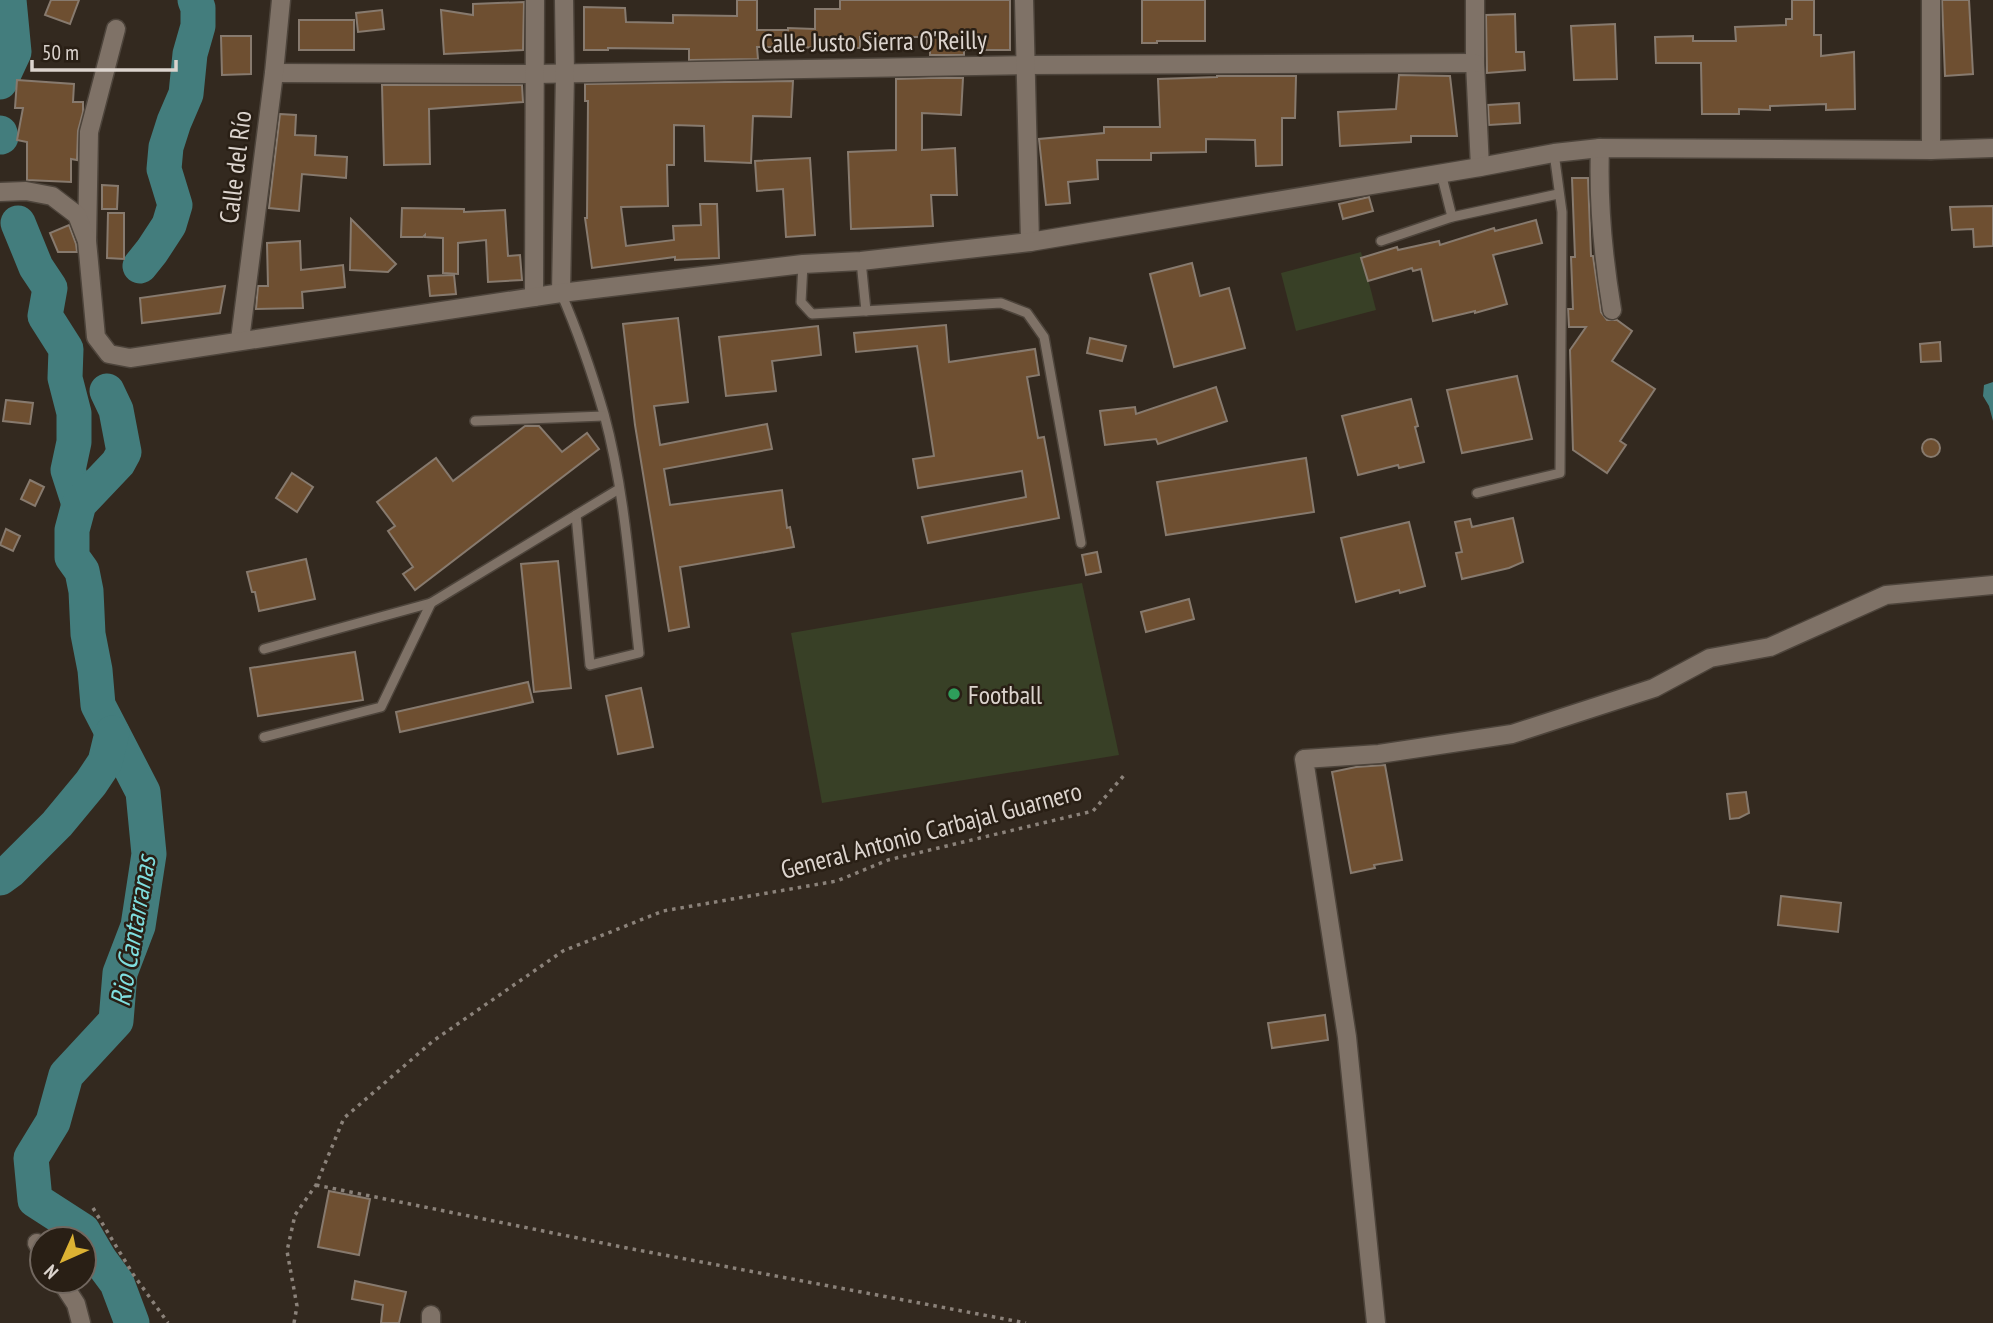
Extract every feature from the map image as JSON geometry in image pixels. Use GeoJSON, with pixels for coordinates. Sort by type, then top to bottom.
{"type":"FeatureCollection","features":[{"type":"Feature","properties":{"kind":"street","name":"Calle del Río"},"geometry":{"type":"LineString","coordinates":[[240,341],[281,0]]}},
{"type":"Feature","properties":{"kind":"street"},"geometry":{"type":"LineString","coordinates":[[534,297],[535,0]]}},
{"type":"Feature","properties":{"kind":"street"},"geometry":{"type":"LineString","coordinates":[[561,293],[564,0]]}},
{"type":"Feature","properties":{"kind":"street"},"geometry":{"type":"LineString","coordinates":[[1024,0],[1030,242]]}},
{"type":"Feature","properties":{"kind":"street"},"geometry":{"type":"LineString","coordinates":[[1475,0],[1479,167]]}},
{"type":"Feature","properties":{"kind":"street"},"geometry":{"type":"LineString","coordinates":[[1931,0],[1931,150]]}},
{"type":"Feature","properties":{"kind":"street"},"geometry":{"type":"LineString","coordinates":[[116,29],[89,132],[88,241],[96,337],[109,354],[130,358],[561,293],[803,264],[861,261],[1030,242],[1554,153],[1600,148],[1993,148]]}},
{"type":"Feature","properties":{"kind":"street","name":"Calle Justo Sierra O'Reilly"},"geometry":{"type":"LineString","coordinates":[[274,73],[535,74],[1026,65],[1475,63]]}},
{"type":"Feature","properties":{"kind":"street"},"geometry":{"type":"LineString","coordinates":[[1600,148],[1601,227],[1612,310]]}},
{"type":"Feature","properties":{"kind":"street"},"geometry":{"type":"LineString","coordinates":[[0,192],[26,191],[52,196],[77,215],[88,241]]}},
{"type":"Feature","properties":{"kind":"street"},"geometry":{"type":"LineString","coordinates":[[1376,1323],[1347,1037],[1304,759],[1380,754],[1512,734],[1654,688],[1710,658],[1770,647],[1886,595],[1993,585]]}},
{"type":"Feature","properties":{"kind":"street"},"geometry":{"type":"LineString","coordinates":[[70,1295],[76,1304],[80,1323]]}},
{"type":"Feature","properties":{"kind":"lane"},"geometry":{"type":"LineString","coordinates":[[1477,493],[1560,473],[1562,212],[1554,153]]}},
{"type":"Feature","properties":{"kind":"lane"},"geometry":{"type":"LineString","coordinates":[[1441,173],[1452,217]]}},
{"type":"Feature","properties":{"kind":"lane"},"geometry":{"type":"LineString","coordinates":[[1381,241],[1452,217],[1558,194]]}},
{"type":"Feature","properties":{"kind":"lane"},"geometry":{"type":"LineString","coordinates":[[861,261],[866,311]]}},
{"type":"Feature","properties":{"kind":"lane"},"geometry":{"type":"LineString","coordinates":[[803,264],[801,302],[812,314],[1001,303],[1027,313],[1044,337],[1081,543]]}},
{"type":"Feature","properties":{"kind":"lane"},"geometry":{"type":"LineString","coordinates":[[561,293],[578,333],[604,416],[619,489],[639,653],[590,664],[576,515]]}},
{"type":"Feature","properties":{"kind":"lane"},"geometry":{"type":"LineString","coordinates":[[475,421],[604,416]]}},
{"type":"Feature","properties":{"kind":"lane"},"geometry":{"type":"LineString","coordinates":[[264,649],[431,603],[619,489]]}},
{"type":"Feature","properties":{"kind":"lane"},"geometry":{"type":"LineString","coordinates":[[264,737],[381,707],[431,603]]}},
{"type":"Feature","properties":{"kind":"path","name":"General Antonio Carbajal Guarnero"},"geometry":{"type":"LineString","coordinates":[[293,1323],[297,1306],[287,1251],[295,1215],[316,1185],[344,1118],[433,1041],[563,951],[663,911],[837,881],[888,860],[1093,811],[1126,773]]}},
{"type":"Feature","properties":{"kind":"path"},"geometry":{"type":"LineString","coordinates":[[316,1185],[627,1248],[1026,1323]]}},
{"type":"Feature","properties":{"kind":"path"},"geometry":{"type":"LineString","coordinates":[[93,1208],[133,1274],[168,1323]]}},
{"type":"Feature","properties":{"kind":"green space"},"geometry":{"type":"Polygon","coordinates":[[[1361,252],[1376,310],[1296,331],[1281,273],[1361,252]]]}},
{"type":"Feature","properties":{"kind":"green space","name":"Football"},"geometry":{"type":"Polygon","coordinates":[[[1082,583],[1119,755],[822,803],[791,633],[1082,583]]]}},
{"type":"Feature","properties":{"kind":"water"},"geometry":{"type":"Polygon","coordinates":[[[1993,382],[1993,421],[1983,396],[1984,385],[1993,382]]]}},
{"type":"Feature","properties":{"kind":"building"},"geometry":{"type":"Polygon","coordinates":[[[51,0],[79,0],[70,24],[45,15],[51,0]]]}},
{"type":"Feature","properties":{"kind":"building"},"geometry":{"type":"Polygon","coordinates":[[[737,0],[757,0],[757,30],[788,30],[815,29],[815,9],[840,9],[840,0],[1010,0],[1010,50],[964,50],[964,55],[930,55],[927,37],[860,37],[860,48],[757,47],[758,59],[689,60],[689,49],[584,50],[584,7],[625,8],[626,22],[673,23],[673,15],[737,16],[737,0]]]}},
{"type":"Feature","properties":{"kind":"building"},"geometry":{"type":"Polygon","coordinates":[[[1142,0],[1205,0],[1205,41],[1142,43],[1142,0]]]}},
{"type":"Feature","properties":{"kind":"building"},"geometry":{"type":"Polygon","coordinates":[[[1792,0],[1814,0],[1814,35],[1821,35],[1821,56],[1854,52],[1855,109],[1826,110],[1826,104],[1770,106],[1770,110],[1739,109],[1739,114],[1702,114],[1701,63],[1656,63],[1655,37],[1693,36],[1693,41],[1736,41],[1735,27],[1786,25],[1786,19],[1792,19],[1792,0]]]}},
{"type":"Feature","properties":{"kind":"building"},"geometry":{"type":"Polygon","coordinates":[[[1942,0],[1969,0],[1973,74],[1945,76],[1942,0]]]}},
{"type":"Feature","properties":{"kind":"building"},"geometry":{"type":"Polygon","coordinates":[[[524,2],[523,50],[444,54],[441,10],[473,15],[473,4],[524,2]]]}},
{"type":"Feature","properties":{"kind":"building"},"geometry":{"type":"Polygon","coordinates":[[[382,10],[384,29],[358,32],[356,13],[382,10]]]}},
{"type":"Feature","properties":{"kind":"building"},"geometry":{"type":"Polygon","coordinates":[[[1515,14],[1516,52],[1524,52],[1525,70],[1487,73],[1486,15],[1515,14]]]}},
{"type":"Feature","properties":{"kind":"building"},"geometry":{"type":"Polygon","coordinates":[[[299,20],[354,20],[354,50],[299,50],[299,20]]]}},
{"type":"Feature","properties":{"kind":"building"},"geometry":{"type":"Polygon","coordinates":[[[1615,24],[1617,79],[1574,80],[1571,26],[1615,24]]]}},
{"type":"Feature","properties":{"kind":"building"},"geometry":{"type":"Polygon","coordinates":[[[221,36],[251,36],[251,74],[222,75],[221,36]]]}},
{"type":"Feature","properties":{"kind":"building"},"geometry":{"type":"Polygon","coordinates":[[[1399,75],[1450,76],[1457,136],[1411,136],[1411,142],[1340,146],[1338,112],[1396,109],[1399,75]]]}},
{"type":"Feature","properties":{"kind":"building"},"geometry":{"type":"Polygon","coordinates":[[[1296,76],[1295,118],[1282,118],[1282,165],[1256,166],[1255,140],[1206,139],[1206,152],[1151,153],[1151,160],[1097,160],[1098,179],[1068,182],[1070,203],[1046,205],[1039,139],[1104,133],[1104,127],[1160,127],[1158,79],[1296,76]]]}},
{"type":"Feature","properties":{"kind":"building"},"geometry":{"type":"Polygon","coordinates":[[[963,78],[961,115],[922,113],[922,150],[955,148],[957,195],[931,195],[933,226],[851,229],[848,152],[896,150],[896,79],[963,78]]]}},
{"type":"Feature","properties":{"kind":"building"},"geometry":{"type":"Polygon","coordinates":[[[17,80],[74,84],[73,102],[83,102],[83,112],[78,131],[77,160],[71,159],[71,182],[27,180],[27,142],[17,140],[23,108],[15,108],[17,80]]]}},
{"type":"Feature","properties":{"kind":"building"},"geometry":{"type":"Polygon","coordinates":[[[793,81],[791,117],[753,116],[751,163],[705,161],[704,126],[674,125],[674,165],[667,165],[668,206],[621,207],[626,246],[674,240],[673,226],[701,225],[700,204],[717,204],[719,258],[675,260],[675,257],[592,268],[585,218],[588,101],[585,101],[585,84],[793,81]]]}},
{"type":"Feature","properties":{"kind":"building"},"geometry":{"type":"Polygon","coordinates":[[[382,85],[522,85],[523,102],[429,109],[430,164],[384,165],[382,85]]]}},
{"type":"Feature","properties":{"kind":"building"},"geometry":{"type":"Polygon","coordinates":[[[1519,103],[1520,123],[1489,125],[1488,105],[1519,103]]]}},
{"type":"Feature","properties":{"kind":"building"},"geometry":{"type":"Polygon","coordinates":[[[280,114],[296,115],[295,135],[316,136],[315,155],[347,157],[346,178],[302,174],[299,211],[269,208],[280,114]]]}},
{"type":"Feature","properties":{"kind":"building"},"geometry":{"type":"Polygon","coordinates":[[[810,158],[815,235],[786,237],[783,189],[757,191],[755,161],[810,158]]]}},
{"type":"Feature","properties":{"kind":"building"},"geometry":{"type":"Polygon","coordinates":[[[1572,178],[1588,178],[1591,256],[1601,312],[1607,320],[1617,320],[1632,331],[1612,361],[1655,389],[1620,441],[1626,445],[1607,473],[1573,450],[1570,350],[1586,327],[1569,327],[1568,309],[1573,309],[1571,257],[1575,257],[1572,178]]]}},
{"type":"Feature","properties":{"kind":"building"},"geometry":{"type":"Polygon","coordinates":[[[102,185],[118,186],[117,209],[102,209],[102,185]]]}},
{"type":"Feature","properties":{"kind":"building"},"geometry":{"type":"Polygon","coordinates":[[[1369,197],[1373,211],[1343,219],[1339,204],[1369,197]]]}},
{"type":"Feature","properties":{"kind":"building"},"geometry":{"type":"Polygon","coordinates":[[[1993,206],[1993,246],[1974,247],[1973,229],[1952,230],[1950,207],[1993,206]]]}},
{"type":"Feature","properties":{"kind":"building"},"geometry":{"type":"Polygon","coordinates":[[[402,208],[464,209],[464,212],[505,210],[508,256],[520,255],[522,280],[488,282],[486,240],[458,243],[458,274],[443,273],[443,238],[425,235],[401,237],[402,208]]]}},
{"type":"Feature","properties":{"kind":"building"},"geometry":{"type":"Polygon","coordinates":[[[108,213],[124,213],[124,259],[107,258],[108,213]]]}},
{"type":"Feature","properties":{"kind":"building"},"geometry":{"type":"Polygon","coordinates":[[[351,219],[396,264],[388,272],[350,270],[351,219]]]}},
{"type":"Feature","properties":{"kind":"building"},"geometry":{"type":"Polygon","coordinates":[[[1536,220],[1542,243],[1493,255],[1507,304],[1475,313],[1433,321],[1421,269],[1413,271],[1412,268],[1368,281],[1361,258],[1397,247],[1398,250],[1439,241],[1440,245],[1494,228],[1495,231],[1536,220]]]}},
{"type":"Feature","properties":{"kind":"building"},"geometry":{"type":"Polygon","coordinates":[[[69,225],[77,252],[58,252],[50,233],[69,225]]]}},
{"type":"Feature","properties":{"kind":"building"},"geometry":{"type":"Polygon","coordinates":[[[300,241],[301,270],[343,265],[345,287],[302,292],[303,308],[256,309],[258,286],[268,286],[267,243],[300,241]]]}},
{"type":"Feature","properties":{"kind":"building"},"geometry":{"type":"Polygon","coordinates":[[[1192,263],[1200,296],[1229,288],[1245,348],[1174,367],[1150,274],[1192,263]]]}},
{"type":"Feature","properties":{"kind":"building"},"geometry":{"type":"Polygon","coordinates":[[[454,275],[456,294],[430,296],[428,276],[454,275]]]}},
{"type":"Feature","properties":{"kind":"building"},"geometry":{"type":"Polygon","coordinates":[[[225,286],[220,313],[142,323],[140,298],[225,286]]]}},
{"type":"Feature","properties":{"kind":"building"},"geometry":{"type":"Polygon","coordinates":[[[678,318],[688,402],[654,406],[660,445],[767,424],[772,449],[664,469],[670,505],[782,490],[787,528],[790,527],[794,547],[680,567],[689,627],[669,631],[635,425],[623,324],[678,318]]]}},
{"type":"Feature","properties":{"kind":"building"},"geometry":{"type":"Polygon","coordinates":[[[946,325],[949,362],[1035,349],[1039,375],[1027,377],[1038,438],[1044,437],[1059,518],[928,543],[922,517],[1026,497],[1022,471],[918,488],[913,459],[934,456],[917,346],[856,352],[854,333],[946,325]]]}},
{"type":"Feature","properties":{"kind":"building"},"geometry":{"type":"Polygon","coordinates":[[[818,326],[821,355],[772,361],[776,391],[726,396],[719,337],[818,326]]]}},
{"type":"Feature","properties":{"kind":"building"},"geometry":{"type":"Polygon","coordinates":[[[1090,338],[1126,346],[1122,361],[1087,353],[1090,338]]]}},
{"type":"Feature","properties":{"kind":"building"},"geometry":{"type":"Polygon","coordinates":[[[1940,342],[1941,361],[1921,362],[1920,344],[1940,342]]]}},
{"type":"Feature","properties":{"kind":"building"},"geometry":{"type":"Polygon","coordinates":[[[1517,376],[1532,439],[1462,453],[1447,390],[1517,376]]]}},
{"type":"Feature","properties":{"kind":"building"},"geometry":{"type":"Polygon","coordinates":[[[1216,387],[1227,421],[1158,444],[1156,439],[1105,445],[1100,411],[1135,407],[1136,414],[1216,387]]]}},
{"type":"Feature","properties":{"kind":"building"},"geometry":{"type":"Polygon","coordinates":[[[1411,399],[1424,462],[1358,475],[1342,416],[1411,399]]]}},
{"type":"Feature","properties":{"kind":"building"},"geometry":{"type":"Polygon","coordinates":[[[6,400],[33,403],[30,424],[3,421],[6,400]]]}},
{"type":"Feature","properties":{"kind":"building"},"geometry":{"type":"Polygon","coordinates":[[[525,426],[539,426],[562,452],[587,433],[599,449],[415,590],[403,574],[413,567],[388,531],[395,526],[377,502],[436,458],[453,481],[525,426]]]}},
{"type":"Feature","properties":{"kind":"building"},"geometry":{"type":"Polygon","coordinates":[[[1931,439],[1937,442],[1940,448],[1937,454],[1931,457],[1925,454],[1922,448],[1925,442],[1931,439]]]}},
{"type":"Feature","properties":{"kind":"building"},"geometry":{"type":"Polygon","coordinates":[[[1306,458],[1314,512],[1166,535],[1157,482],[1306,458]]]}},
{"type":"Feature","properties":{"kind":"building"},"geometry":{"type":"Polygon","coordinates":[[[292,473],[313,487],[297,512],[276,498],[292,473]]]}},
{"type":"Feature","properties":{"kind":"building"},"geometry":{"type":"Polygon","coordinates":[[[30,480],[44,487],[35,506],[21,499],[30,480]]]}},
{"type":"Feature","properties":{"kind":"building"},"geometry":{"type":"Polygon","coordinates":[[[1513,518],[1523,562],[1462,579],[1456,553],[1462,552],[1455,522],[1470,519],[1472,527],[1513,518]]]}},
{"type":"Feature","properties":{"kind":"building"},"geometry":{"type":"Polygon","coordinates":[[[1409,522],[1425,586],[1356,602],[1341,538],[1409,522]]]}},
{"type":"Feature","properties":{"kind":"building"},"geometry":{"type":"Polygon","coordinates":[[[6,529],[20,536],[13,551],[0,545],[6,529]]]}},
{"type":"Feature","properties":{"kind":"building"},"geometry":{"type":"Polygon","coordinates":[[[1097,552],[1101,572],[1086,575],[1082,555],[1097,552]]]}},
{"type":"Feature","properties":{"kind":"building"},"geometry":{"type":"Polygon","coordinates":[[[306,559],[315,599],[259,611],[247,572],[306,559]]]}},
{"type":"Feature","properties":{"kind":"building"},"geometry":{"type":"Polygon","coordinates":[[[558,561],[571,688],[534,692],[521,564],[558,561]]]}},
{"type":"Feature","properties":{"kind":"building"},"geometry":{"type":"Polygon","coordinates":[[[1189,599],[1194,619],[1146,632],[1141,612],[1189,599]]]}},
{"type":"Feature","properties":{"kind":"building"},"geometry":{"type":"Polygon","coordinates":[[[355,652],[363,700],[258,716],[250,668],[355,652]]]}},
{"type":"Feature","properties":{"kind":"building"},"geometry":{"type":"Polygon","coordinates":[[[528,682],[533,702],[400,732],[396,712],[528,682]]]}},
{"type":"Feature","properties":{"kind":"building"},"geometry":{"type":"Polygon","coordinates":[[[641,688],[653,747],[618,754],[606,696],[641,688]]]}},
{"type":"Feature","properties":{"kind":"building"},"geometry":{"type":"Polygon","coordinates":[[[1385,765],[1402,860],[1351,873],[1332,772],[1385,765]]]}},
{"type":"Feature","properties":{"kind":"building"},"geometry":{"type":"Polygon","coordinates":[[[1746,792],[1749,813],[1730,819],[1727,794],[1746,792]]]}},
{"type":"Feature","properties":{"kind":"building"},"geometry":{"type":"Polygon","coordinates":[[[1781,896],[1841,903],[1838,932],[1778,925],[1781,896]]]}},
{"type":"Feature","properties":{"kind":"building"},"geometry":{"type":"Polygon","coordinates":[[[1325,1015],[1328,1040],[1272,1048],[1268,1023],[1325,1015]]]}},
{"type":"Feature","properties":{"kind":"building"},"geometry":{"type":"Polygon","coordinates":[[[329,1191],[370,1199],[359,1255],[318,1247],[329,1191]]]}},
{"type":"Feature","properties":{"kind":"building"},"geometry":{"type":"Polygon","coordinates":[[[355,1281],[406,1292],[399,1323],[381,1323],[383,1305],[352,1299],[355,1281]]]}},
{"type":"Feature","properties":{"kind":"waterway","name":"Rio Cantarranas"},"geometry":{"type":"LineString","coordinates":[[0,82],[14,52],[9,0]]}},
{"type":"Feature","properties":{"kind":"waterway","name":"Rio Cantarranas"},"geometry":{"type":"LineString","coordinates":[[140,266],[169,225],[175,205],[164,169],[166,147],[186,94],[190,54],[198,26],[195,0]]}},
{"type":"Feature","properties":{"kind":"waterway","name":"Rio Cantarranas"},"geometry":{"type":"LineString","coordinates":[[0,133],[1,137]]}},
{"type":"Feature","properties":{"kind":"waterway","name":"Rio Cantarranas"},"geometry":{"type":"LineString","coordinates":[[18,223],[36,267],[50,288],[45,316],[66,349],[65,378],[74,413],[74,442],[68,470],[79,504]]}},
{"type":"Feature","properties":{"kind":"waterway","name":"Rio Cantarranas"},"geometry":{"type":"LineString","coordinates":[[107,391],[116,410],[124,452],[118,463],[79,504],[72,530],[72,557],[82,571],[86,591],[88,634],[98,705],[143,792],[149,854],[138,926],[120,973],[116,1021],[66,1075],[53,1122],[31,1158],[35,1200],[83,1231],[117,1283],[132,1323]]}},
{"type":"Feature","properties":{"kind":"waterway","name":"Rio Cantarranas"},"geometry":{"type":"LineString","coordinates":[[0,878],[57,824],[91,783],[105,762],[112,733]]}},
{"type":"Feature","properties":{"kind":"place","name":"Football"},"geometry":{"type":"Point","coordinates":[954,694]}}]}
